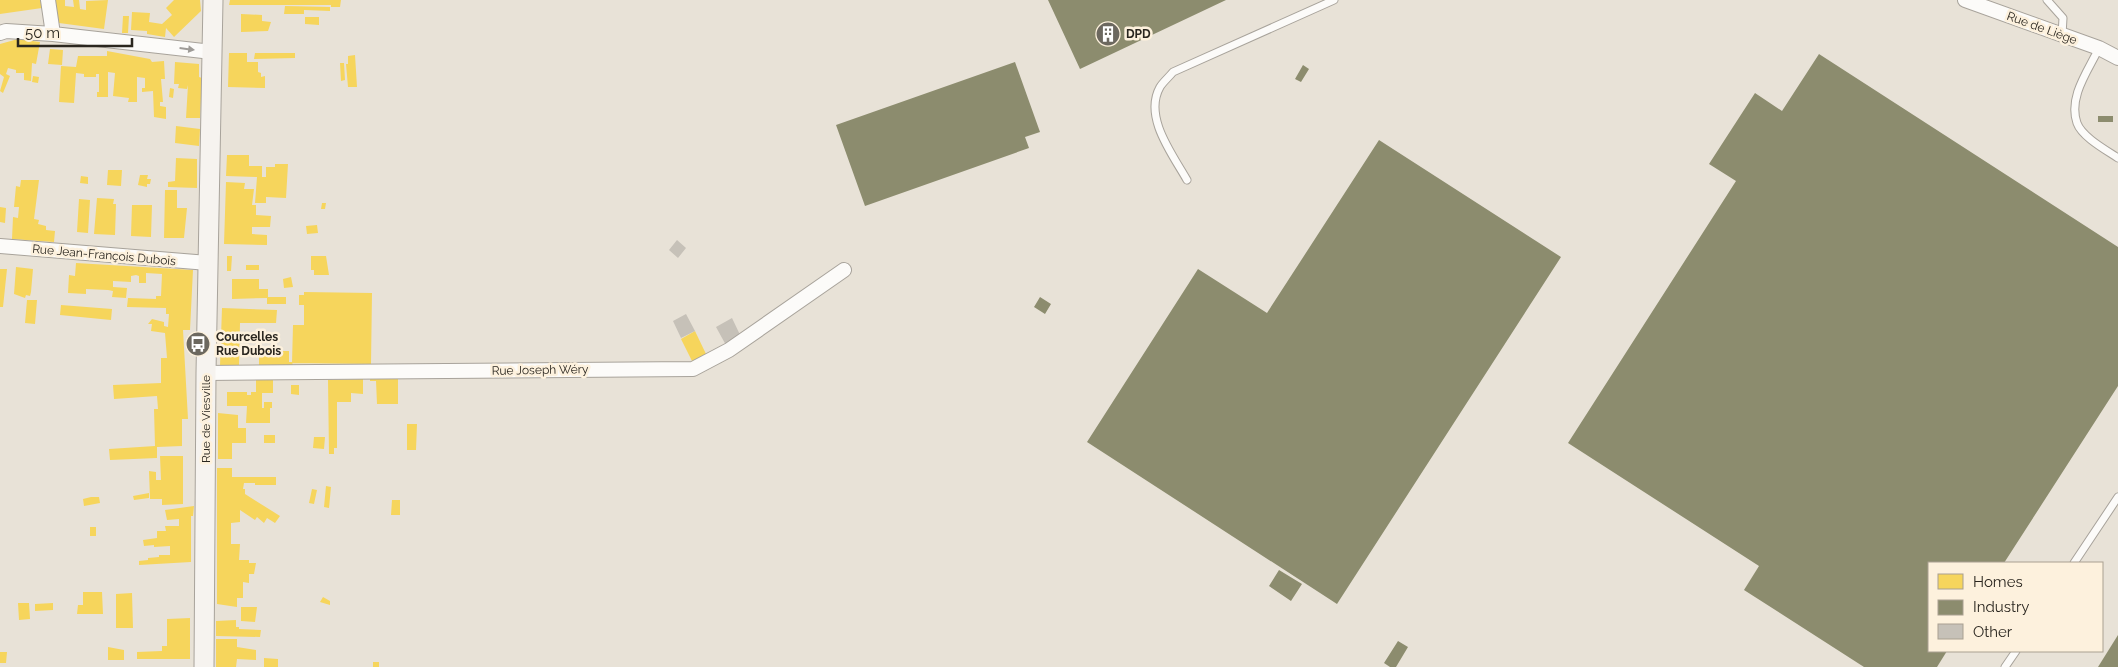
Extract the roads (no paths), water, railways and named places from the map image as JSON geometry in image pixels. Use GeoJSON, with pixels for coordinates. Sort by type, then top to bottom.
{"type":"FeatureCollection","features":[{"type":"Feature","properties":{"kind":"street"},"geometry":{"type":"LineString","coordinates":[[48,0],[53,34]]}},
{"type":"Feature","properties":{"kind":"street","name":"Rue de Viesville"},"geometry":{"type":"LineString","coordinates":[[204,667],[206,374],[213,0]]}},
{"type":"Feature","properties":{"kind":"street","name":"Rue de Liège"},"geometry":{"type":"LineString","coordinates":[[1966,0],[2099,48],[2118,58]]}},
{"type":"Feature","properties":{"kind":"street"},"geometry":{"type":"LineString","coordinates":[[0,33],[6,31],[53,34],[212,52]]}},
{"type":"Feature","properties":{"kind":"street","name":"Rue Jean-François Dubois"},"geometry":{"type":"LineString","coordinates":[[0,246],[208,264]]}},
{"type":"Feature","properties":{"kind":"street","name":"Rue Joseph Wéry"},"geometry":{"type":"LineString","coordinates":[[206,374],[693,369],[729,350],[844,270]]}},
{"type":"Feature","properties":{"kind":"lane"},"geometry":{"type":"LineString","coordinates":[[1187,180],[1158,126],[1155,108],[1160,88],[1172,72],[1334,0]]}},
{"type":"Feature","properties":{"kind":"lane"},"geometry":{"type":"LineString","coordinates":[[2046,0],[2063,18],[2062,34]]}},
{"type":"Feature","properties":{"kind":"lane"},"geometry":{"type":"LineString","coordinates":[[2099,48],[2074,99],[2078,124],[2093,142],[2118,158]]}},
{"type":"Feature","properties":{"kind":"lane"},"geometry":{"type":"LineString","coordinates":[[2075,562],[2118,496]]}},
{"type":"Feature","properties":{"kind":"lane"},"geometry":{"type":"LineString","coordinates":[[2005,667],[2015,652]]}},
{"type":"Feature","properties":{"kind":"place","name":"DPD"},"geometry":{"type":"Point","coordinates":[1108,34]}},
{"type":"Feature","properties":{"kind":"place","name":"Courcelles Rue Dubois"},"geometry":{"type":"Point","coordinates":[198,344]}}]}
